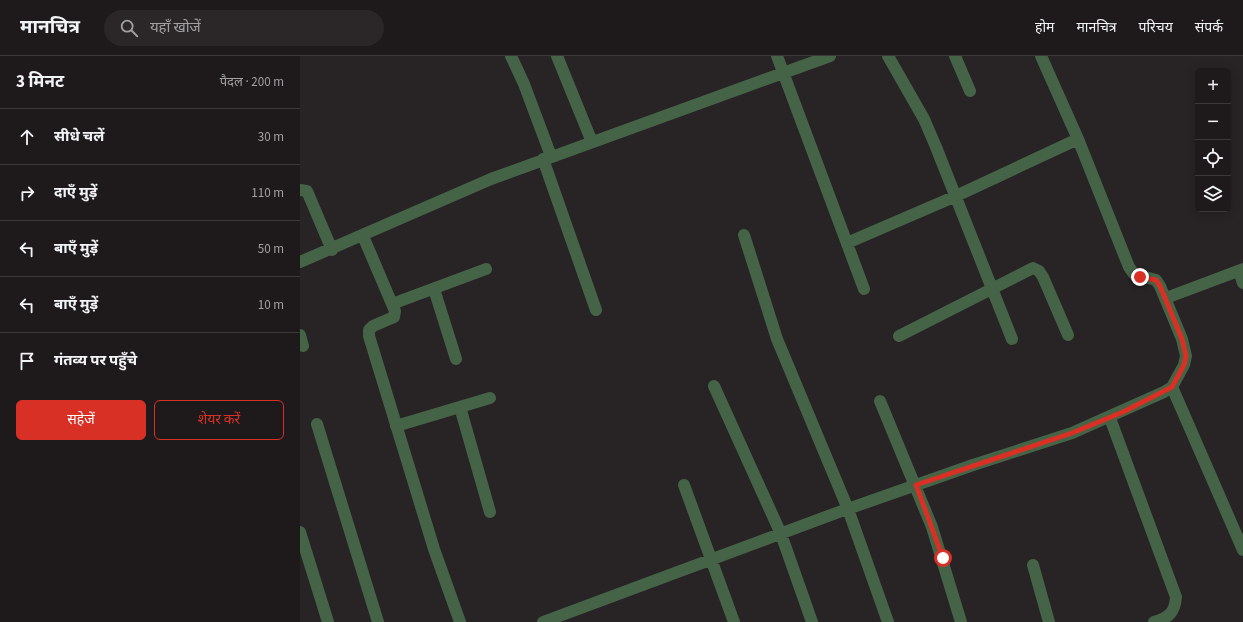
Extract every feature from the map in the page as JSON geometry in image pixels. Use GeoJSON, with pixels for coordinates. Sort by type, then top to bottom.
{"type":"FeatureCollection","features":[{"type":"Feature","properties":{"kind":"street"},"geometry":{"type":"LineString","coordinates":[[511,56],[524,84],[596,310]]}},
{"type":"Feature","properties":{"kind":"street"},"geometry":{"type":"LineString","coordinates":[[557,56],[592,142]]}},
{"type":"Feature","properties":{"kind":"street"},"geometry":{"type":"LineString","coordinates":[[777,56],[864,289]]}},
{"type":"Feature","properties":{"kind":"street"},"geometry":{"type":"LineString","coordinates":[[300,262],[332,250],[491,179],[547,157],[784,74],[830,56]]}},
{"type":"Feature","properties":{"kind":"street"},"geometry":{"type":"LineString","coordinates":[[888,56],[924,119],[1012,339]]}},
{"type":"Feature","properties":{"kind":"street"},"geometry":{"type":"LineString","coordinates":[[956,56],[970,90]]}},
{"type":"Feature","properties":{"kind":"street"},"geometry":{"type":"LineString","coordinates":[[543,622],[848,509],[1072,433],[1110,418],[1172,387],[1184,365],[1186,356],[1182,339],[1166,298],[1156,280],[1134,274],[1129,268],[1078,140],[1041,56]]}},
{"type":"Feature","properties":{"kind":"street"},"geometry":{"type":"LineString","coordinates":[[847,243],[956,196],[1078,140]]}},
{"type":"Feature","properties":{"kind":"street"},"geometry":{"type":"LineString","coordinates":[[300,190],[307,191],[332,250]]}},
{"type":"Feature","properties":{"kind":"street"},"geometry":{"type":"LineString","coordinates":[[744,235],[777,339],[848,509],[888,622]]}},
{"type":"Feature","properties":{"kind":"street"},"geometry":{"type":"LineString","coordinates":[[362,236],[395,312],[394,317],[373,326],[369,330],[396,426],[434,549],[460,622]]}},
{"type":"Feature","properties":{"kind":"street"},"geometry":{"type":"LineString","coordinates":[[900,336],[1033,268],[1039,271],[1068,335]]}},
{"type":"Feature","properties":{"kind":"street"},"geometry":{"type":"LineString","coordinates":[[392,304],[486,269]]}},
{"type":"Feature","properties":{"kind":"street"},"geometry":{"type":"LineString","coordinates":[[1166,298],[1241,270],[1243,283]]}},
{"type":"Feature","properties":{"kind":"street"},"geometry":{"type":"LineString","coordinates":[[434,289],[456,360]]}},
{"type":"Feature","properties":{"kind":"street"},"geometry":{"type":"LineString","coordinates":[[714,386],[781,534],[812,622]]}},
{"type":"Feature","properties":{"kind":"street"},"geometry":{"type":"LineString","coordinates":[[1172,387],[1243,550]]}},
{"type":"Feature","properties":{"kind":"street"},"geometry":{"type":"LineString","coordinates":[[396,426],[490,398]]}},
{"type":"Feature","properties":{"kind":"street"},"geometry":{"type":"LineString","coordinates":[[880,401],[916,485],[943,558],[961,622]]}},
{"type":"Feature","properties":{"kind":"street"},"geometry":{"type":"LineString","coordinates":[[460,407],[490,512]]}},
{"type":"Feature","properties":{"kind":"street"},"geometry":{"type":"LineString","coordinates":[[1110,418],[1176,598],[1176,606],[1172,614],[1154,622]]}},
{"type":"Feature","properties":{"kind":"street"},"geometry":{"type":"LineString","coordinates":[[317,424],[378,622]]}},
{"type":"Feature","properties":{"kind":"street"},"geometry":{"type":"LineString","coordinates":[[684,485],[734,622]]}},
{"type":"Feature","properties":{"kind":"street"},"geometry":{"type":"LineString","coordinates":[[300,532],[328,622]]}},
{"type":"Feature","properties":{"kind":"street"},"geometry":{"type":"LineString","coordinates":[[1033,564],[1050,622]]}},
{"type":"Feature","properties":{"kind":"route"},"geometry":{"type":"LineString","coordinates":[[943,558],[916,485],[1096,424],[1172,387],[1184,365],[1186,356],[1182,339],[1164,292],[1156,280],[1140,277]]}}]}
